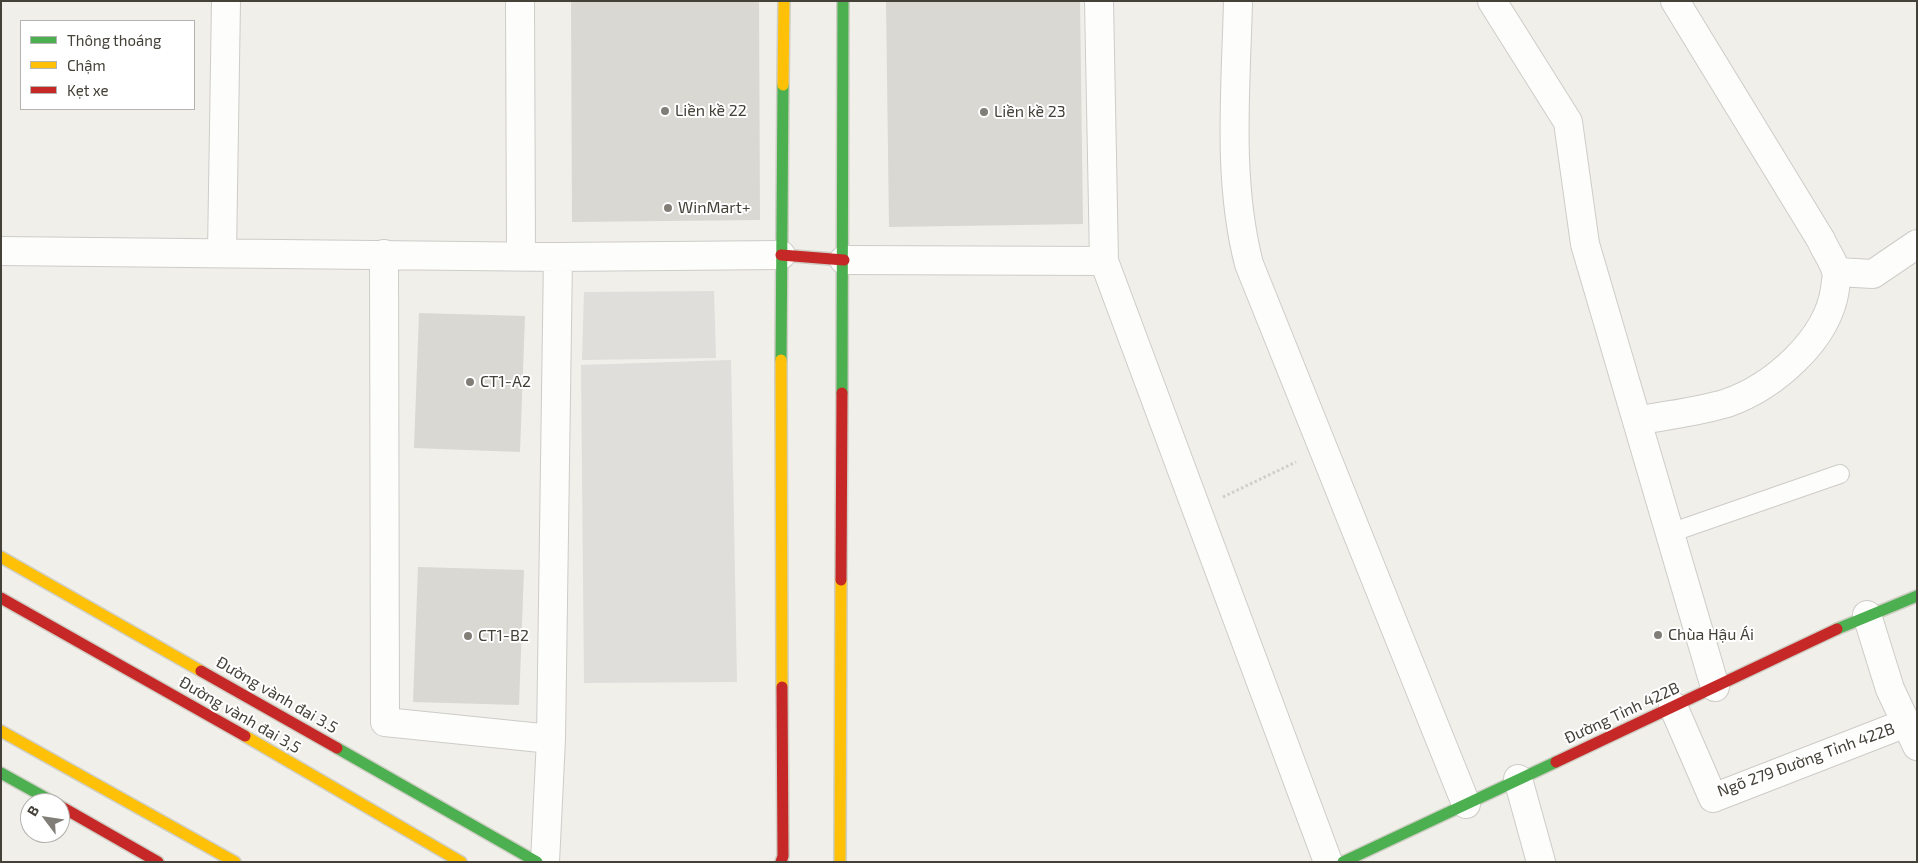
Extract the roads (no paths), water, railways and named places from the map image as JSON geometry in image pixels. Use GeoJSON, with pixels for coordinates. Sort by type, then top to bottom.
{"type":"FeatureCollection","features":[{"type":"Feature","properties":{"kind":"main road"},"geometry":{"type":"LineString","coordinates":[[781,862],[783,846],[781,255],[784,1]]}},
{"type":"Feature","properties":{"kind":"main road"},"geometry":{"type":"LineString","coordinates":[[840,862],[844,260],[843,1]]}},
{"type":"Feature","properties":{"kind":"main road"},"geometry":{"type":"LineString","coordinates":[[781,255],[844,260]]}},
{"type":"Feature","properties":{"kind":"main road","name":"Đường vành đai 3.5"},"geometry":{"type":"LineString","coordinates":[[1,557],[537,862]]}},
{"type":"Feature","properties":{"kind":"main road","name":"Đường Tỉnh 422B"},"geometry":{"type":"LineString","coordinates":[[1343,862],[1867,616],[1917,596]]}},
{"type":"Feature","properties":{"kind":"main road","name":"Đường vành đai 3,5"},"geometry":{"type":"LineString","coordinates":[[1,598],[137,673],[461,862]]}},
{"type":"Feature","properties":{"kind":"main road"},"geometry":{"type":"LineString","coordinates":[[1,731],[235,862]]}},
{"type":"Feature","properties":{"kind":"main road"},"geometry":{"type":"LineString","coordinates":[[1,773],[37,793]]}},
{"type":"Feature","properties":{"kind":"main road"},"geometry":{"type":"LineString","coordinates":[[70,812],[158,862]]}},
{"type":"Feature","properties":{"kind":"street"},"geometry":{"type":"LineString","coordinates":[[222,253],[226,1]]}},
{"type":"Feature","properties":{"kind":"street"},"geometry":{"type":"LineString","coordinates":[[520,1],[521,256]]}},
{"type":"Feature","properties":{"kind":"street"},"geometry":{"type":"LineString","coordinates":[[1099,1],[1104,262],[1328,862]]}},
{"type":"Feature","properties":{"kind":"street"},"geometry":{"type":"LineString","coordinates":[[1238,1],[1235,146],[1243,242],[1249,264],[1466,804]]}},
{"type":"Feature","properties":{"kind":"street"},"geometry":{"type":"LineString","coordinates":[[1492,1],[1568,122],[1585,244],[1715,687]]}},
{"type":"Feature","properties":{"kind":"street"},"geometry":{"type":"LineString","coordinates":[[1637,422],[1726,403],[1750,393],[1770,381],[1792,362],[1819,332],[1828,317],[1837,272],[1821,240],[1675,1]]}},
{"type":"Feature","properties":{"kind":"street"},"geometry":{"type":"LineString","coordinates":[[1837,272],[1873,274],[1917,244]]}},
{"type":"Feature","properties":{"kind":"street"},"geometry":{"type":"LineString","coordinates":[[1,251],[558,257],[781,255]]}},
{"type":"Feature","properties":{"kind":"street"},"geometry":{"type":"LineString","coordinates":[[384,254],[385,722],[551,739]]}},
{"type":"Feature","properties":{"kind":"street"},"geometry":{"type":"LineString","coordinates":[[545,862],[551,739],[558,257]]}},
{"type":"Feature","properties":{"kind":"street"},"geometry":{"type":"LineString","coordinates":[[844,260],[1104,262]]}},
{"type":"Feature","properties":{"kind":"street"},"geometry":{"type":"LineString","coordinates":[[1867,616],[1890,688],[1911,734]]}},
{"type":"Feature","properties":{"kind":"street","name":"Ngõ 279 Đường Tỉnh 422B"},"geometry":{"type":"LineString","coordinates":[[1673,706],[1713,798],[1911,734]]}},
{"type":"Feature","properties":{"kind":"street"},"geometry":{"type":"LineString","coordinates":[[1518,779],[1541,862]]}},
{"type":"Feature","properties":{"kind":"lane"},"geometry":{"type":"LineString","coordinates":[[1670,533],[1840,474]]}},
{"type":"Feature","properties":{"kind":"place","name":"Liền kề 22"},"geometry":{"type":"Point","coordinates":[665,111]}},
{"type":"Feature","properties":{"kind":"place","name":"Liền kề 23"},"geometry":{"type":"Point","coordinates":[984,112]}},
{"type":"Feature","properties":{"kind":"place","name":"WinMart+"},"geometry":{"type":"Point","coordinates":[668,208]}},
{"type":"Feature","properties":{"kind":"place","name":"CT1-A2"},"geometry":{"type":"Point","coordinates":[470,382]}},
{"type":"Feature","properties":{"kind":"place","name":"Chùa Hậu Ái"},"geometry":{"type":"Point","coordinates":[1658,635]}},
{"type":"Feature","properties":{"kind":"place","name":"CT1-B2"},"geometry":{"type":"Point","coordinates":[468,636]}}]}
